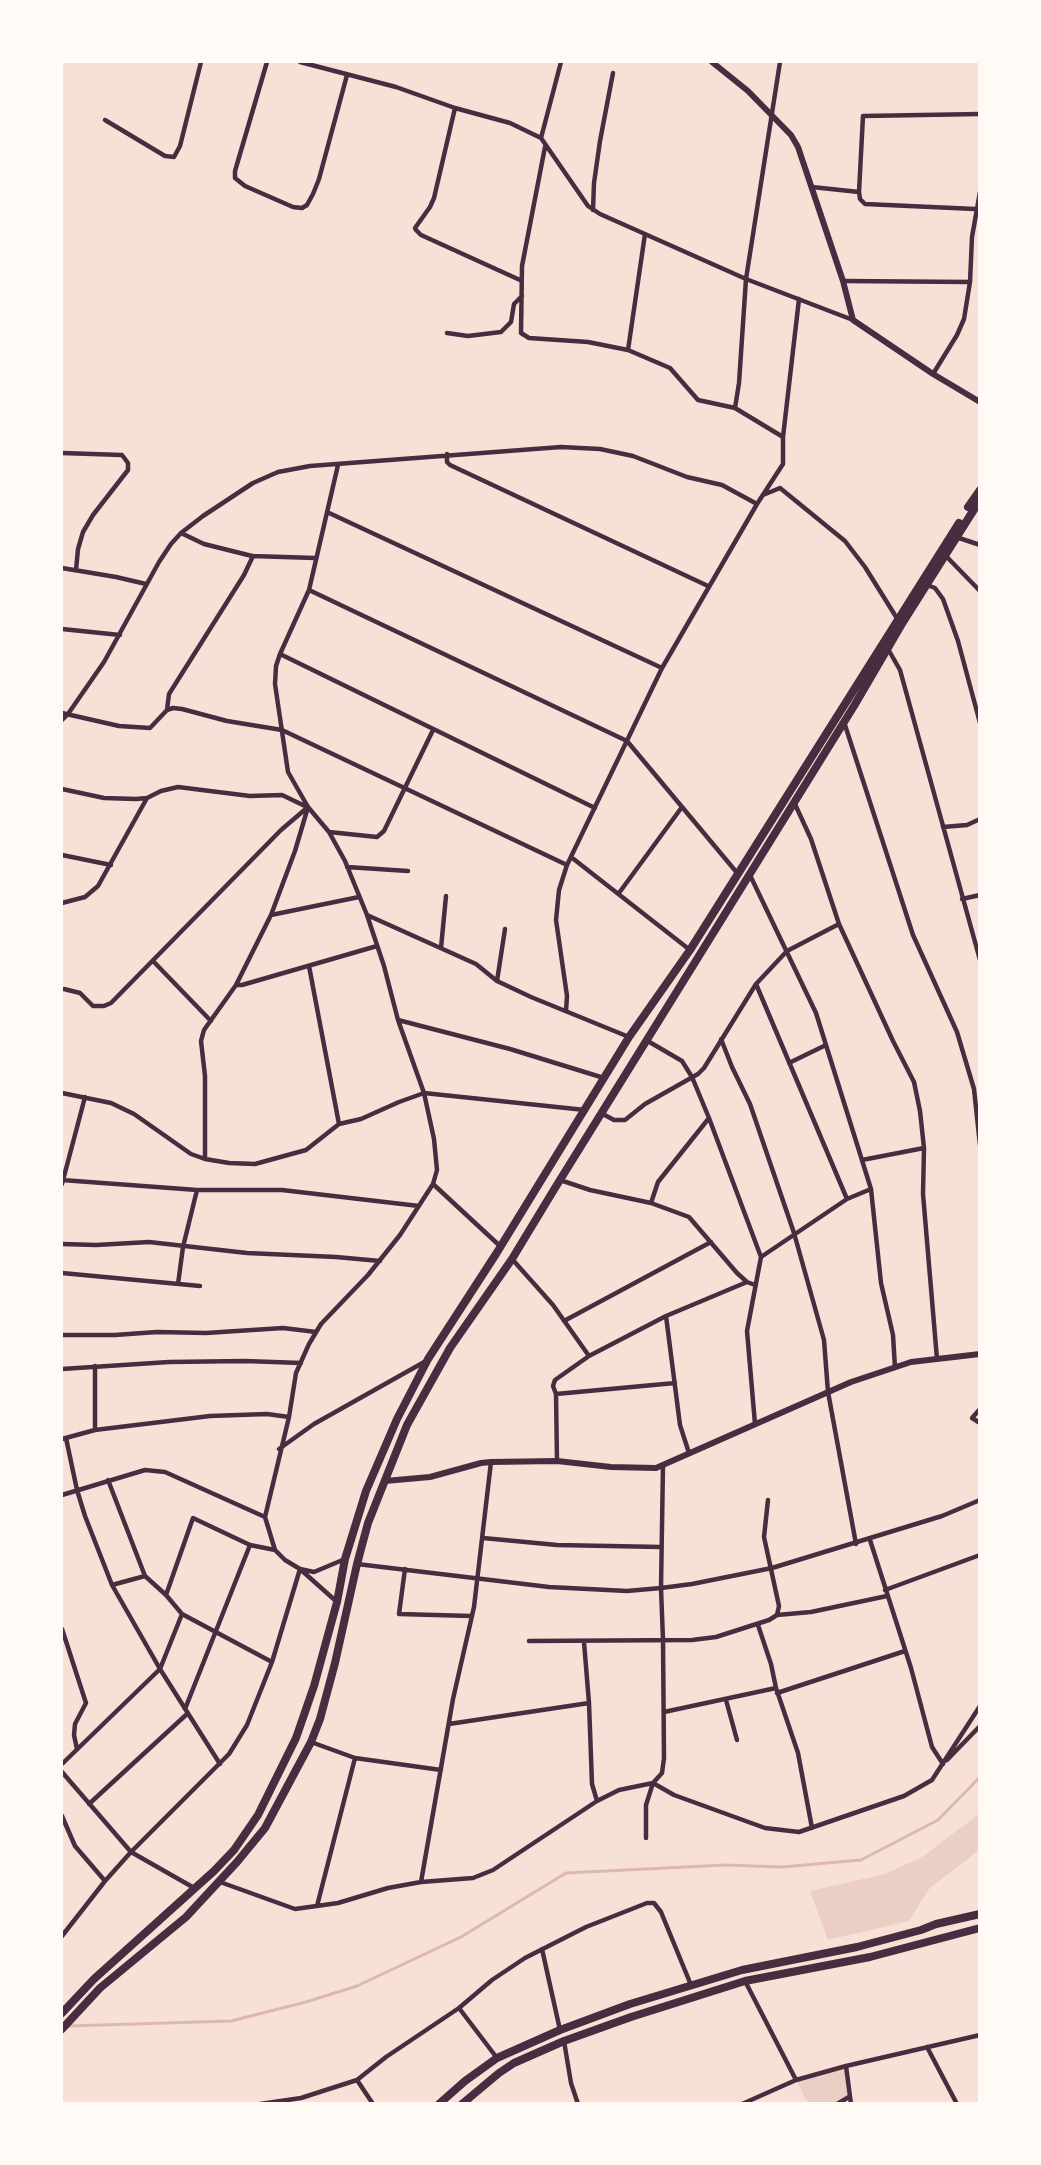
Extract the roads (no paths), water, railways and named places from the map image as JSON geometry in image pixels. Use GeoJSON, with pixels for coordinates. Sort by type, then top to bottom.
{"type":"FeatureCollection","features":[{"type":"Feature","properties":{"kind":"main road"},"geometry":{"type":"LineString","coordinates":[[62,2013],[94,1980],[196,1889],[234,1850],[258,1815],[296,1738],[314,1686],[337,1602],[345,1559],[366,1491],[397,1419],[428,1359],[629,1037],[690,950],[980,490]]}},
{"type":"Feature","properties":{"kind":"main road"},"geometry":{"type":"LineString","coordinates":[[62,2028],[100,1988],[186,1917],[220,1882],[265,1828],[311,1742],[320,1719],[368,1523],[407,1425],[450,1348],[512,1259],[980,500]]}},
{"type":"Feature","properties":{"kind":"main road"},"geometry":{"type":"LineString","coordinates":[[439,2103],[497,2058],[560,2030],[630,2004],[769,1963],[857,1947],[980,1914]]}},
{"type":"Feature","properties":{"kind":"main road"},"geometry":{"type":"LineString","coordinates":[[462,2103],[507,2068],[564,2040],[631,2017],[745,1981],[870,1957],[980,1928]]}},
{"type":"Feature","properties":{"kind":"street"},"geometry":{"type":"LineString","coordinates":[[105,120],[165,156],[174,157],[180,146],[201,62]]}},
{"type":"Feature","properties":{"kind":"street"},"geometry":{"type":"LineString","coordinates":[[267,62],[235,171],[235,178],[245,186],[293,207],[307,206],[320,179],[347,75]]}},
{"type":"Feature","properties":{"kind":"street"},"geometry":{"type":"LineString","coordinates":[[300,62],[308,62],[347,75],[396,87],[455,108],[510,123],[541,138],[593,210],[746,279],[853,320],[933,374],[980,402]]}},
{"type":"Feature","properties":{"kind":"street"},"geometry":{"type":"LineString","coordinates":[[541,138],[561,62]]}},
{"type":"Feature","properties":{"kind":"street"},"geometry":{"type":"LineString","coordinates":[[712,62],[748,91],[791,135],[798,147],[843,281],[853,320]]}},
{"type":"Feature","properties":{"kind":"street"},"geometry":{"type":"LineString","coordinates":[[735,408],[739,383],[746,279],[780,62]]}},
{"type":"Feature","properties":{"kind":"street"},"geometry":{"type":"LineString","coordinates":[[593,210],[598,152],[613,73]]}},
{"type":"Feature","properties":{"kind":"street"},"geometry":{"type":"LineString","coordinates":[[455,108],[434,198],[415,228],[421,235],[520,280]]}},
{"type":"Feature","properties":{"kind":"street"},"geometry":{"type":"LineString","coordinates":[[975,209],[865,204],[860,199],[859,192],[863,116],[980,114]]}},
{"type":"Feature","properties":{"kind":"street"},"geometry":{"type":"LineString","coordinates":[[545,146],[520,280],[522,296],[520,331],[525,336],[588,342],[628,350],[670,368],[698,400],[735,408],[783,437]]}},
{"type":"Feature","properties":{"kind":"street"},"geometry":{"type":"LineString","coordinates":[[812,187],[859,192]]}},
{"type":"Feature","properties":{"kind":"street"},"geometry":{"type":"LineString","coordinates":[[933,374],[964,319],[970,282],[975,209],[980,192]]}},
{"type":"Feature","properties":{"kind":"street"},"geometry":{"type":"LineString","coordinates":[[628,350],[645,234]]}},
{"type":"Feature","properties":{"kind":"street"},"geometry":{"type":"LineString","coordinates":[[843,281],[970,282]]}},
{"type":"Feature","properties":{"kind":"street"},"geometry":{"type":"LineString","coordinates":[[447,333],[468,336],[501,332],[511,322],[516,301],[522,296]]}},
{"type":"Feature","properties":{"kind":"street"},"geometry":{"type":"LineString","coordinates":[[566,1011],[567,996],[556,920],[559,890],[571,857],[662,668],[708,586],[783,464],[783,437],[799,299]]}},
{"type":"Feature","properties":{"kind":"street"},"geometry":{"type":"LineString","coordinates":[[62,720],[104,662],[146,584],[180,533],[265,477],[299,467],[403,460],[447,454],[561,447],[600,449],[633,456],[687,477],[722,485],[757,504]]}},
{"type":"Feature","properties":{"kind":"street"},"geometry":{"type":"LineString","coordinates":[[62,453],[123,455],[128,463],[128,471],[93,515],[83,532],[78,549],[76,570]]}},
{"type":"Feature","properties":{"kind":"street"},"geometry":{"type":"LineString","coordinates":[[447,454],[447,462],[450,465],[708,586]]}},
{"type":"Feature","properties":{"kind":"street"},"geometry":{"type":"LineString","coordinates":[[337,1602],[275,1550],[265,1517],[296,1373],[321,1324],[380,1261],[400,1235],[434,1184],[437,1170],[434,1139],[424,1094],[398,1020],[367,915],[329,832],[308,807],[288,772],[275,684],[276,666],[280,654],[309,590],[338,465]]}},
{"type":"Feature","properties":{"kind":"street"},"geometry":{"type":"LineString","coordinates":[[763,495],[780,488],[845,541],[866,567],[898,620]]}},
{"type":"Feature","properties":{"kind":"street"},"geometry":{"type":"LineString","coordinates":[[327,512],[662,668]]}},
{"type":"Feature","properties":{"kind":"street"},"geometry":{"type":"LineString","coordinates":[[180,533],[210,546],[253,556],[315,558]]}},
{"type":"Feature","properties":{"kind":"street"},"geometry":{"type":"LineString","coordinates":[[956,537],[980,545]]}},
{"type":"Feature","properties":{"kind":"street"},"geometry":{"type":"LineString","coordinates":[[945,555],[980,591]]}},
{"type":"Feature","properties":{"kind":"street"},"geometry":{"type":"LineString","coordinates":[[167,710],[168,694],[253,556]]}},
{"type":"Feature","properties":{"kind":"street"},"geometry":{"type":"LineString","coordinates":[[62,568],[146,584]]}},
{"type":"Feature","properties":{"kind":"street"},"geometry":{"type":"LineString","coordinates":[[927,585],[935,588],[942,598],[958,641],[980,723]]}},
{"type":"Feature","properties":{"kind":"street"},"geometry":{"type":"LineString","coordinates":[[309,590],[627,741],[738,874]]}},
{"type":"Feature","properties":{"kind":"street"},"geometry":{"type":"LineString","coordinates":[[62,629],[120,635]]}},
{"type":"Feature","properties":{"kind":"street"},"geometry":{"type":"LineString","coordinates":[[888,649],[900,670],[980,960]]}},
{"type":"Feature","properties":{"kind":"street"},"geometry":{"type":"LineString","coordinates":[[280,654],[595,808]]}},
{"type":"Feature","properties":{"kind":"street"},"geometry":{"type":"LineString","coordinates":[[62,713],[119,726],[145,729],[150,728],[167,710],[173,708],[226,721],[282,730],[567,866]]}},
{"type":"Feature","properties":{"kind":"street"},"geometry":{"type":"LineString","coordinates":[[844,722],[913,935],[957,1032],[974,1089],[980,1145]]}},
{"type":"Feature","properties":{"kind":"street"},"geometry":{"type":"LineString","coordinates":[[329,832],[377,837],[384,831],[433,730]]}},
{"type":"Feature","properties":{"kind":"street"},"geometry":{"type":"LineString","coordinates":[[62,789],[104,798],[147,798],[161,791],[178,787],[250,796],[282,795],[308,807]]}},
{"type":"Feature","properties":{"kind":"street"},"geometry":{"type":"LineString","coordinates":[[62,903],[79,899],[91,893],[98,886],[147,798]]}},
{"type":"Feature","properties":{"kind":"street"},"geometry":{"type":"LineString","coordinates":[[794,802],[811,839],[839,924],[914,1082],[924,1148],[923,1194],[937,1359]]}},
{"type":"Feature","properties":{"kind":"street"},"geometry":{"type":"LineString","coordinates":[[205,1159],[205,1076],[201,1041],[204,1030],[236,985],[271,915],[295,851],[308,807]]}},
{"type":"Feature","properties":{"kind":"street"},"geometry":{"type":"LineString","coordinates":[[64,989],[80,993],[93,1006],[104,1006],[111,1003],[281,830],[308,807]]}},
{"type":"Feature","properties":{"kind":"street"},"geometry":{"type":"LineString","coordinates":[[619,893],[682,807]]}},
{"type":"Feature","properties":{"kind":"street"},"geometry":{"type":"LineString","coordinates":[[943,827],[967,825],[980,819]]}},
{"type":"Feature","properties":{"kind":"street"},"geometry":{"type":"LineString","coordinates":[[62,855],[111,865]]}},
{"type":"Feature","properties":{"kind":"street"},"geometry":{"type":"LineString","coordinates":[[571,857],[690,950]]}},
{"type":"Feature","properties":{"kind":"street"},"geometry":{"type":"LineString","coordinates":[[347,867],[408,871]]}},
{"type":"Feature","properties":{"kind":"street"},"geometry":{"type":"LineString","coordinates":[[749,873],[816,1013],[871,1189],[881,1283],[892,1335],[895,1368]]}},
{"type":"Feature","properties":{"kind":"street"},"geometry":{"type":"LineString","coordinates":[[962,900],[980,895]]}},
{"type":"Feature","properties":{"kind":"street"},"geometry":{"type":"LineString","coordinates":[[441,948],[446,896]]}},
{"type":"Feature","properties":{"kind":"street"},"geometry":{"type":"LineString","coordinates":[[271,915],[359,897]]}},
{"type":"Feature","properties":{"kind":"street"},"geometry":{"type":"LineString","coordinates":[[367,915],[476,964],[497,981],[629,1037]]}},
{"type":"Feature","properties":{"kind":"street"},"geometry":{"type":"LineString","coordinates":[[601,1113],[614,1120],[625,1120],[645,1104],[704,1068],[756,984],[787,951],[839,924]]}},
{"type":"Feature","properties":{"kind":"street"},"geometry":{"type":"LineString","coordinates":[[497,981],[505,929]]}},
{"type":"Feature","properties":{"kind":"street"},"geometry":{"type":"LineString","coordinates":[[236,985],[242,986],[377,945]]}},
{"type":"Feature","properties":{"kind":"street"},"geometry":{"type":"LineString","coordinates":[[153,961],[211,1021]]}},
{"type":"Feature","properties":{"kind":"street"},"geometry":{"type":"LineString","coordinates":[[309,966],[339,1124]]}},
{"type":"Feature","properties":{"kind":"street"},"geometry":{"type":"LineString","coordinates":[[756,984],[847,1199]]}},
{"type":"Feature","properties":{"kind":"street"},"geometry":{"type":"LineString","coordinates":[[398,1020],[510,1049],[604,1078]]}},
{"type":"Feature","properties":{"kind":"street"},"geometry":{"type":"LineString","coordinates":[[721,1039],[750,1104],[794,1233],[824,1340],[828,1392],[856,1544]]}},
{"type":"Feature","properties":{"kind":"street"},"geometry":{"type":"LineString","coordinates":[[646,1040],[682,1061],[692,1077],[761,1257],[747,1331],[755,1424]]}},
{"type":"Feature","properties":{"kind":"street"},"geometry":{"type":"LineString","coordinates":[[789,1063],[826,1045]]}},
{"type":"Feature","properties":{"kind":"street"},"geometry":{"type":"LineString","coordinates":[[62,1094],[111,1103],[134,1114],[191,1154],[229,1163],[255,1164],[306,1150],[339,1124],[361,1119],[399,1101],[424,1094],[585,1110]]}},
{"type":"Feature","properties":{"kind":"street"},"geometry":{"type":"LineString","coordinates":[[85,1097],[62,1181],[197,1190],[282,1190],[419,1206]]}},
{"type":"Feature","properties":{"kind":"street"},"geometry":{"type":"LineString","coordinates":[[651,1203],[658,1182],[709,1118]]}},
{"type":"Feature","properties":{"kind":"street"},"geometry":{"type":"LineString","coordinates":[[862,1160],[924,1148]]}},
{"type":"Feature","properties":{"kind":"street"},"geometry":{"type":"LineString","coordinates":[[560,1180],[590,1190],[651,1203],[689,1217],[747,1282],[755,1285]]}},
{"type":"Feature","properties":{"kind":"street"},"geometry":{"type":"LineString","coordinates":[[434,1184],[500,1246]]}},
{"type":"Feature","properties":{"kind":"street"},"geometry":{"type":"LineString","coordinates":[[761,1257],[847,1199],[871,1189]]}},
{"type":"Feature","properties":{"kind":"street"},"geometry":{"type":"LineString","coordinates":[[178,1284],[183,1246],[197,1190]]}},
{"type":"Feature","properties":{"kind":"street"},"geometry":{"type":"LineString","coordinates":[[62,1244],[149,1242],[246,1253],[380,1261]]}},
{"type":"Feature","properties":{"kind":"street"},"geometry":{"type":"LineString","coordinates":[[564,1321],[711,1242]]}},
{"type":"Feature","properties":{"kind":"street"},"geometry":{"type":"LineString","coordinates":[[512,1259],[564,1321],[589,1356]]}},
{"type":"Feature","properties":{"kind":"street"},"geometry":{"type":"LineString","coordinates":[[62,1273],[200,1287]]}},
{"type":"Feature","properties":{"kind":"street"},"geometry":{"type":"LineString","coordinates":[[557,1461],[556,1394],[553,1386],[555,1380],[589,1356],[666,1316],[747,1282]]}},
{"type":"Feature","properties":{"kind":"street"},"geometry":{"type":"LineString","coordinates":[[666,1316],[681,1425],[689,1453]]}},
{"type":"Feature","properties":{"kind":"street"},"geometry":{"type":"LineString","coordinates":[[62,1335],[206,1333],[283,1329],[316,1332]]}},
{"type":"Feature","properties":{"kind":"street"},"geometry":{"type":"LineString","coordinates":[[385,1481],[430,1477],[491,1462],[557,1461],[611,1467],[656,1468],[851,1382],[911,1362],[980,1354]]}},
{"type":"Feature","properties":{"kind":"street"},"geometry":{"type":"LineString","coordinates":[[279,1449],[314,1424],[428,1359]]}},
{"type":"Feature","properties":{"kind":"street"},"geometry":{"type":"LineString","coordinates":[[62,1369],[234,1361],[301,1363]]}},
{"type":"Feature","properties":{"kind":"street"},"geometry":{"type":"LineString","coordinates":[[95,1366],[95,1430]]}},
{"type":"Feature","properties":{"kind":"street"},"geometry":{"type":"LineString","coordinates":[[556,1394],[675,1383]]}},
{"type":"Feature","properties":{"kind":"street"},"geometry":{"type":"LineString","coordinates":[[980,1409],[972,1418],[980,1423]]}},
{"type":"Feature","properties":{"kind":"street"},"geometry":{"type":"LineString","coordinates":[[220,1764],[160,1669],[112,1585],[85,1516],[64,1439],[95,1430],[232,1414],[267,1414],[288,1417]]}},
{"type":"Feature","properties":{"kind":"street"},"geometry":{"type":"LineString","coordinates":[[421,1882],[449,1724],[479,1578],[491,1462]]}},
{"type":"Feature","properties":{"kind":"street"},"geometry":{"type":"LineString","coordinates":[[646,1838],[646,1805],[653,1783],[662,1773],[664,1758],[661,1588],[663,1465]]}},
{"type":"Feature","properties":{"kind":"street"},"geometry":{"type":"LineString","coordinates":[[62,1495],[145,1470],[165,1472],[265,1517]]}},
{"type":"Feature","properties":{"kind":"street"},"geometry":{"type":"LineString","coordinates":[[108,1480],[145,1576],[166,1594],[182,1614],[272,1662]]}},
{"type":"Feature","properties":{"kind":"street"},"geometry":{"type":"LineString","coordinates":[[768,1500],[764,1537],[779,1606],[777,1615]]}},
{"type":"Feature","properties":{"kind":"street"},"geometry":{"type":"LineString","coordinates":[[357,1564],[549,1587],[627,1591],[661,1588],[772,1568],[870,1540],[942,1516],[980,1500]]}},
{"type":"Feature","properties":{"kind":"street"},"geometry":{"type":"LineString","coordinates":[[166,1594],[193,1518],[250,1545],[275,1550]]}},
{"type":"Feature","properties":{"kind":"street"},"geometry":{"type":"LineString","coordinates":[[483,1538],[557,1545],[661,1547]]}},
{"type":"Feature","properties":{"kind":"street"},"geometry":{"type":"LineString","coordinates":[[870,1540],[932,1747],[943,1764]]}},
{"type":"Feature","properties":{"kind":"street"},"geometry":{"type":"LineString","coordinates":[[89,1804],[186,1711],[214,1632],[250,1545]]}},
{"type":"Feature","properties":{"kind":"street"},"geometry":{"type":"LineString","coordinates":[[885,1590],[980,1556]]}},
{"type":"Feature","properties":{"kind":"street"},"geometry":{"type":"LineString","coordinates":[[300,1569],[314,1572],[345,1559]]}},
{"type":"Feature","properties":{"kind":"street"},"geometry":{"type":"LineString","coordinates":[[62,1936],[131,1852],[229,1754],[247,1725],[272,1662],[300,1569]]}},
{"type":"Feature","properties":{"kind":"street"},"geometry":{"type":"LineString","coordinates":[[405,1569],[399,1614],[471,1616]]}},
{"type":"Feature","properties":{"kind":"street"},"geometry":{"type":"LineString","coordinates":[[112,1585],[145,1576]]}},
{"type":"Feature","properties":{"kind":"street"},"geometry":{"type":"LineString","coordinates":[[530,1641],[692,1640],[716,1637],[758,1625],[777,1615],[811,1612],[887,1596]]}},
{"type":"Feature","properties":{"kind":"street"},"geometry":{"type":"LineString","coordinates":[[62,1764],[160,1669],[182,1614]]}},
{"type":"Feature","properties":{"kind":"street"},"geometry":{"type":"LineString","coordinates":[[758,1625],[798,1753],[812,1828]]}},
{"type":"Feature","properties":{"kind":"street"},"geometry":{"type":"LineString","coordinates":[[62,1629],[86,1703],[75,1724],[74,1735],[77,1749]]}},
{"type":"Feature","properties":{"kind":"street"},"geometry":{"type":"LineString","coordinates":[[584,1642],[592,1784],[597,1801]]}},
{"type":"Feature","properties":{"kind":"street"},"geometry":{"type":"LineString","coordinates":[[664,1712],[777,1691],[905,1651]]}},
{"type":"Feature","properties":{"kind":"street"},"geometry":{"type":"LineString","coordinates":[[726,1700],[737,1740]]}},
{"type":"Feature","properties":{"kind":"street"},"geometry":{"type":"LineString","coordinates":[[449,1724],[589,1703]]}},
{"type":"Feature","properties":{"kind":"street"},"geometry":{"type":"LineString","coordinates":[[220,1882],[295,1909],[338,1903],[388,1888],[421,1882],[472,1878],[493,1870],[597,1801],[619,1790],[653,1783],[674,1795],[765,1828],[799,1832],[904,1796],[932,1780],[980,1706]]}},
{"type":"Feature","properties":{"kind":"street"},"geometry":{"type":"LineString","coordinates":[[943,1764],[980,1726]]}},
{"type":"Feature","properties":{"kind":"street"},"geometry":{"type":"LineString","coordinates":[[311,1742],[355,1758],[441,1770]]}},
{"type":"Feature","properties":{"kind":"street"},"geometry":{"type":"LineString","coordinates":[[317,1906],[355,1758]]}},
{"type":"Feature","properties":{"kind":"street"},"geometry":{"type":"LineString","coordinates":[[62,1772],[131,1852],[196,1889]]}},
{"type":"Feature","properties":{"kind":"street"},"geometry":{"type":"LineString","coordinates":[[62,1816],[75,1846],[105,1881]]}},
{"type":"Feature","properties":{"kind":"street"},"geometry":{"type":"LineString","coordinates":[[260,2103],[301,2098],[357,2080],[386,2056],[459,2007],[509,1968],[586,1927],[638,1906],[654,1903],[661,1912],[690,1985]]}},
{"type":"Feature","properties":{"kind":"street"},"geometry":{"type":"LineString","coordinates":[[542,1949],[560,2030]]}},
{"type":"Feature","properties":{"kind":"street"},"geometry":{"type":"LineString","coordinates":[[745,1981],[796,2080]]}},
{"type":"Feature","properties":{"kind":"street"},"geometry":{"type":"LineString","coordinates":[[459,2007],[497,2058]]}},
{"type":"Feature","properties":{"kind":"street"},"geometry":{"type":"LineString","coordinates":[[742,2103],[796,2080],[980,2035]]}},
{"type":"Feature","properties":{"kind":"street"},"geometry":{"type":"LineString","coordinates":[[564,2040],[571,2083],[578,2103]]}},
{"type":"Feature","properties":{"kind":"street"},"geometry":{"type":"LineString","coordinates":[[927,2047],[957,2103]]}},
{"type":"Feature","properties":{"kind":"street"},"geometry":{"type":"LineString","coordinates":[[846,2066],[851,2103]]}},
{"type":"Feature","properties":{"kind":"street"},"geometry":{"type":"LineString","coordinates":[[357,2080],[374,2103]]}},
{"type":"Feature","properties":{"kind":"street"},"geometry":{"type":"LineString","coordinates":[[837,2103],[849,2097]]}},
{"type":"Feature","properties":{"kind":"waterway"},"geometry":{"type":"LineString","coordinates":[[69,2026],[231,2021],[306,2002],[357,1986],[461,1937],[566,1873],[725,1865],[782,1867],[861,1860],[938,1820],[980,1777]]}}]}
